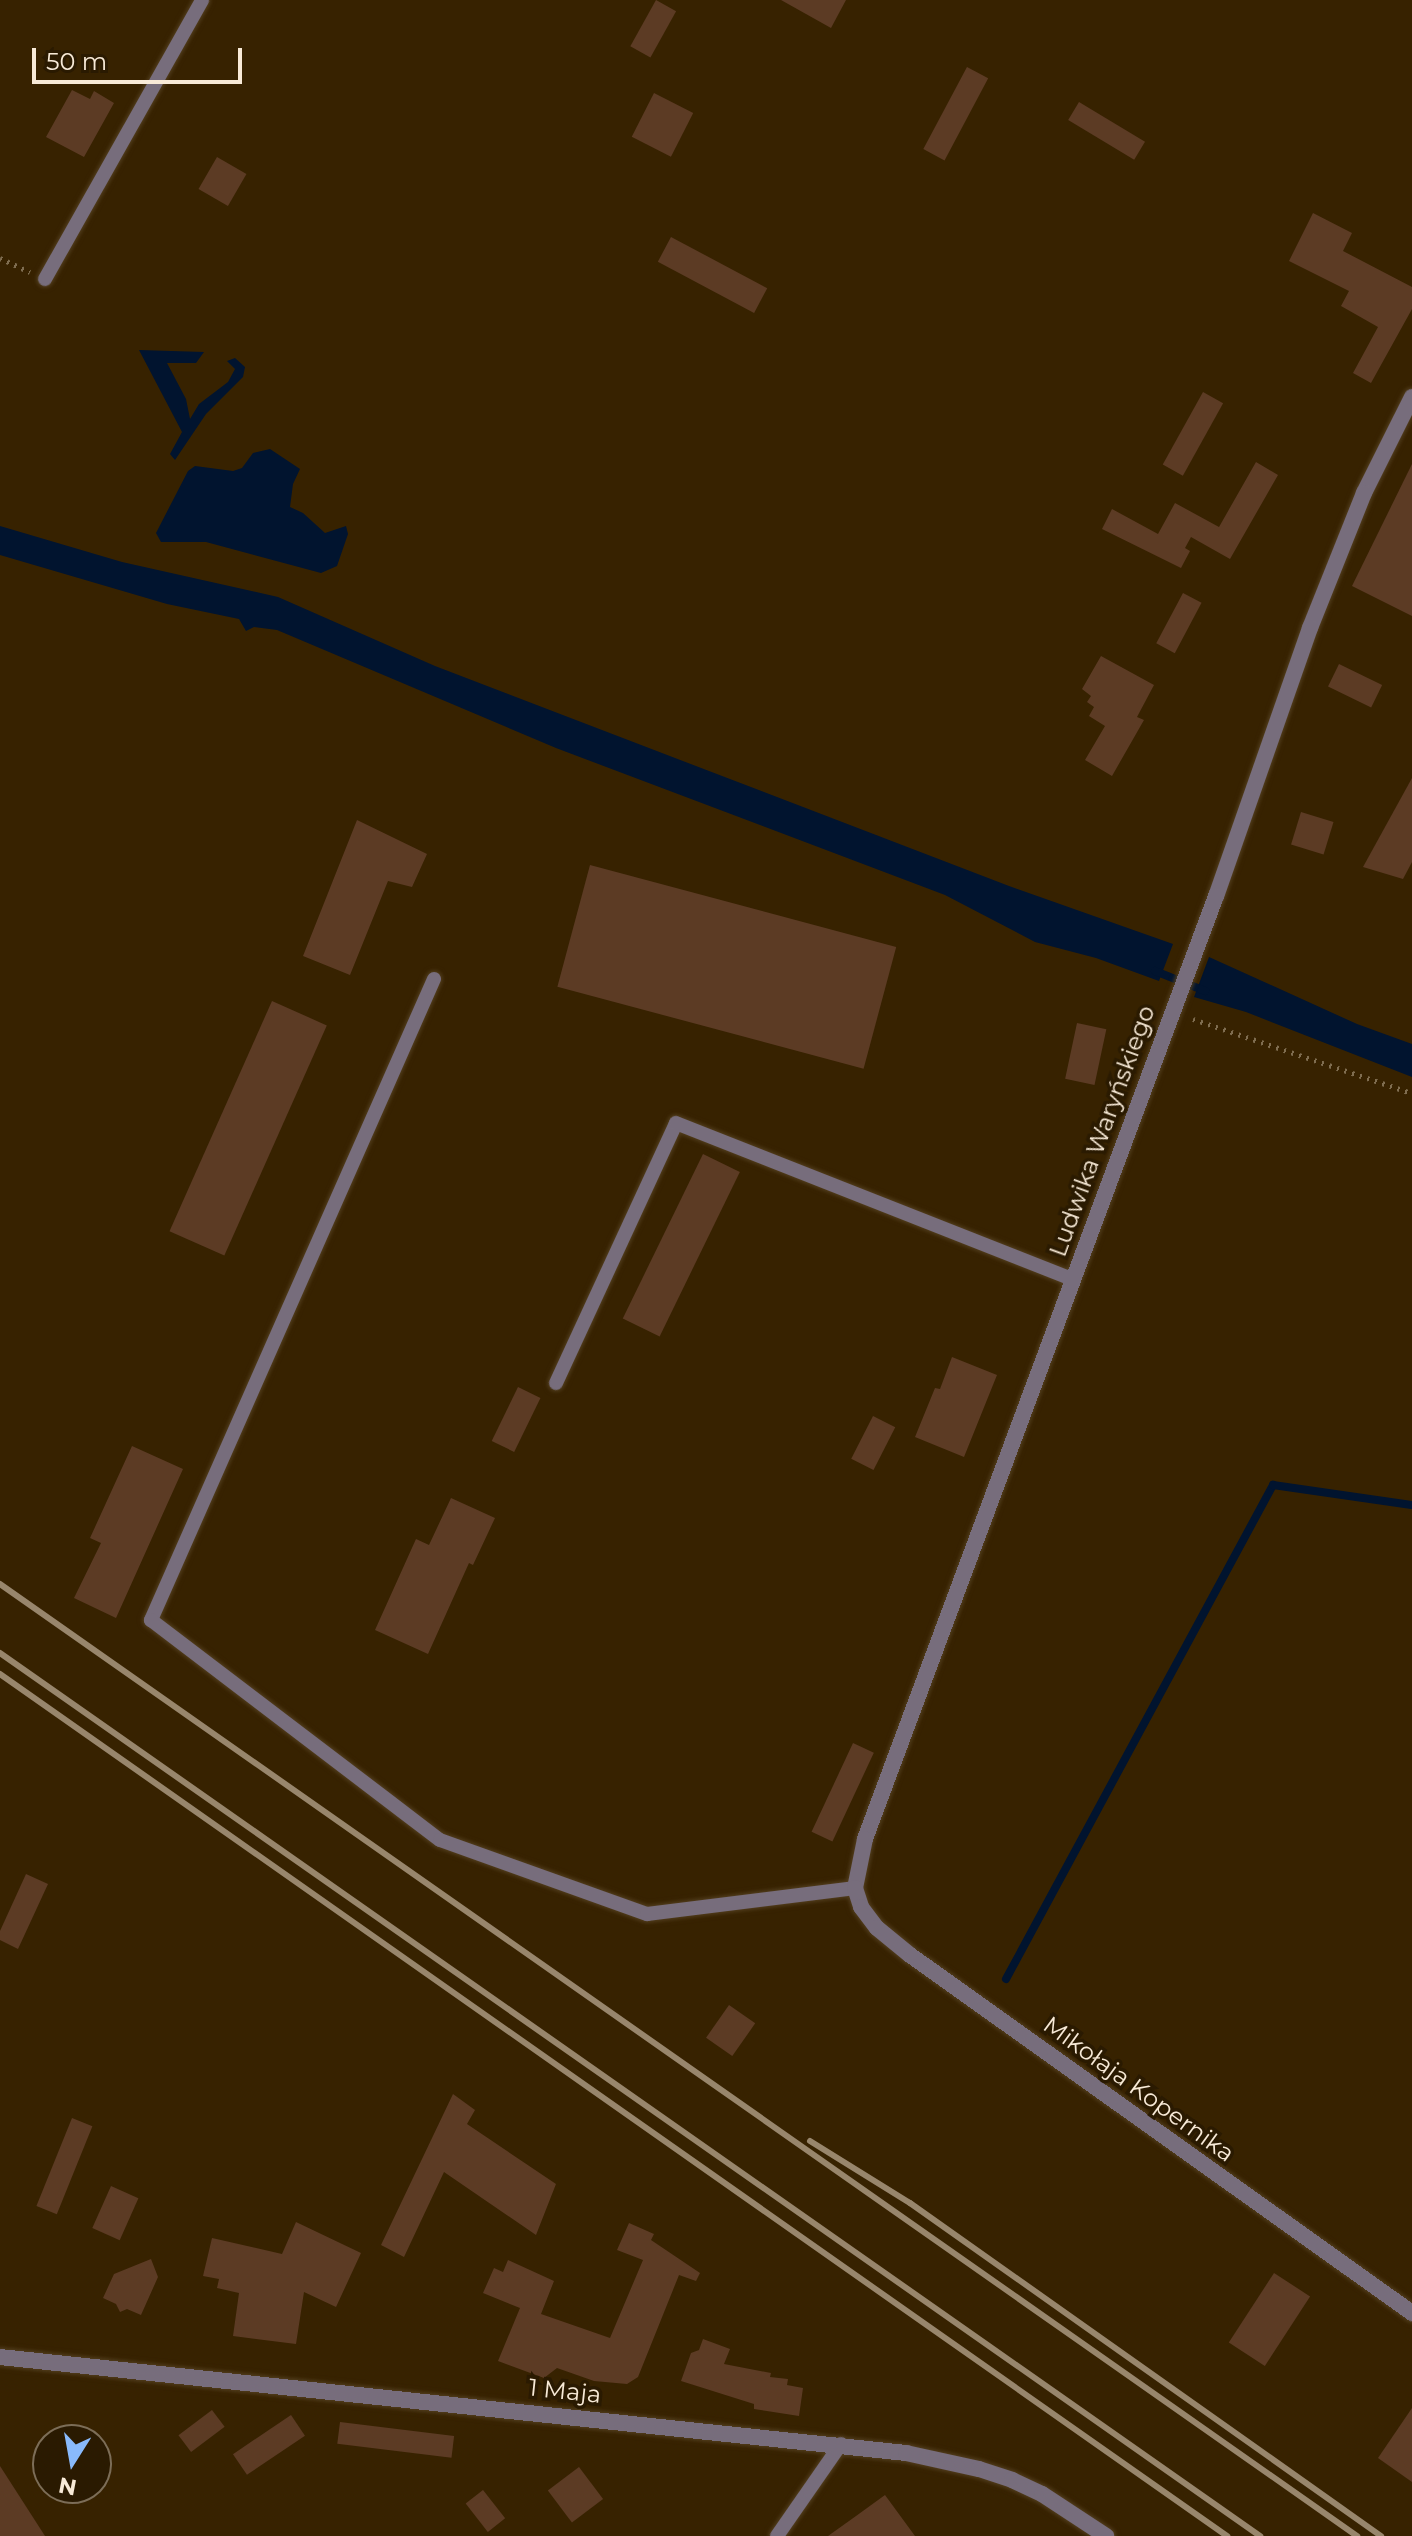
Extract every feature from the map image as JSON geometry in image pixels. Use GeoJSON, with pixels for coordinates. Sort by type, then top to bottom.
{"type":"FeatureCollection","features":[{"type":"Feature","properties":{"kind":"street","name":"Ludwika Waryńskiego"},"geometry":{"type":"LineString","coordinates":[[855,1888],[865,1839],[1203,929],[1310,628],[1364,493],[1412,397]]}},
{"type":"Feature","properties":{"kind":"street","name":"Mikołaja Kopernika"},"geometry":{"type":"LineString","coordinates":[[855,1888],[861,1907],[877,1928],[910,1955],[1412,2313]]}},
{"type":"Feature","properties":{"kind":"street","name":"1 Maja"},"geometry":{"type":"LineString","coordinates":[[0,2357],[906,2453],[999,2475],[1042,2494],[1106,2536]]}},
{"type":"Feature","properties":{"kind":"lane"},"geometry":{"type":"LineString","coordinates":[[45,279],[202,0]]}},
{"type":"Feature","properties":{"kind":"lane"},"geometry":{"type":"LineString","coordinates":[[434,979],[151,1620],[440,1840],[647,1914],[855,1888]]}},
{"type":"Feature","properties":{"kind":"lane"},"geometry":{"type":"LineString","coordinates":[[556,1383],[676,1123],[1072,1279]]}},
{"type":"Feature","properties":{"kind":"lane"},"geometry":{"type":"LineString","coordinates":[[777,2536],[841,2444]]}},
{"type":"Feature","properties":{"kind":"path"},"geometry":{"type":"LineString","coordinates":[[0,258],[45,279]]}},
{"type":"Feature","properties":{"kind":"path"},"geometry":{"type":"LineString","coordinates":[[1172,1012],[1412,1093]]}},
{"type":"Feature","properties":{"kind":"water"},"geometry":{"type":"Polygon","coordinates":[[[139,350],[204,352],[196,363],[167,363],[186,399],[190,419],[199,404],[228,382],[235,369],[227,361],[235,358],[245,367],[243,377],[206,414],[175,460],[170,454],[182,432],[139,350]]]}},
{"type":"Feature","properties":{"kind":"water"},"geometry":{"type":"Polygon","coordinates":[[[270,449],[300,469],[293,484],[290,507],[303,513],[325,533],[346,526],[348,534],[337,566],[321,573],[206,542],[161,542],[156,533],[188,471],[195,466],[233,471],[242,468],[253,453],[270,449]]]}},
{"type":"Feature","properties":{"kind":"water"},"geometry":{"type":"Polygon","coordinates":[[[0,526],[122,562],[278,597],[435,666],[1009,886],[1173,944],[1159,981],[1096,958],[1035,942],[945,895],[556,748],[277,630],[254,627],[246,631],[239,619],[167,604],[0,555],[0,526]]]}},
{"type":"Feature","properties":{"kind":"water"},"geometry":{"type":"Polygon","coordinates":[[[1209,957],[1357,1024],[1412,1044],[1412,1077],[1246,1012],[1194,997],[1209,957]]]}},
{"type":"Feature","properties":{"kind":"building"},"geometry":{"type":"Polygon","coordinates":[[[656,0],[676,11],[650,58],[630,46],[656,0]]]}},
{"type":"Feature","properties":{"kind":"building"},"geometry":{"type":"Polygon","coordinates":[[[781,0],[846,0],[831,28],[781,0]]]}},
{"type":"Feature","properties":{"kind":"building"},"geometry":{"type":"Polygon","coordinates":[[[967,67],[988,78],[945,160],[923,149],[967,67]]]}},
{"type":"Feature","properties":{"kind":"building"},"geometry":{"type":"Polygon","coordinates":[[[72,90],[90,99],[94,91],[114,103],[84,157],[46,137],[72,90]]]}},
{"type":"Feature","properties":{"kind":"building"},"geometry":{"type":"Polygon","coordinates":[[[654,93],[693,113],[671,157],[632,137],[654,93]]]}},
{"type":"Feature","properties":{"kind":"building"},"geometry":{"type":"Polygon","coordinates":[[[1079,102],[1145,142],[1134,160],[1068,120],[1079,102]]]}},
{"type":"Feature","properties":{"kind":"building"},"geometry":{"type":"Polygon","coordinates":[[[217,157],[246,174],[228,206],[198,189],[217,157]]]}},
{"type":"Feature","properties":{"kind":"building"},"geometry":{"type":"Polygon","coordinates":[[[1313,213],[1352,233],[1343,251],[1412,287],[1412,309],[1371,383],[1353,373],[1378,327],[1341,306],[1349,291],[1289,261],[1313,213]]]}},
{"type":"Feature","properties":{"kind":"building"},"geometry":{"type":"Polygon","coordinates":[[[671,237],[767,288],[754,313],[658,262],[671,237]]]}},
{"type":"Feature","properties":{"kind":"building"},"geometry":{"type":"Polygon","coordinates":[[[1203,392],[1223,403],[1183,476],[1163,465],[1203,392]]]}},
{"type":"Feature","properties":{"kind":"building"},"geometry":{"type":"Polygon","coordinates":[[[1256,462],[1278,475],[1230,559],[1191,537],[1185,548],[1190,551],[1181,568],[1102,529],[1112,509],[1158,534],[1175,503],[1219,527],[1256,462]]]}},
{"type":"Feature","properties":{"kind":"building"},"geometry":{"type":"Polygon","coordinates":[[[1412,464],[1412,616],[1352,586],[1412,464]]]}},
{"type":"Feature","properties":{"kind":"building"},"geometry":{"type":"Polygon","coordinates":[[[1183,593],[1202,603],[1175,653],[1156,643],[1183,593]]]}},
{"type":"Feature","properties":{"kind":"building"},"geometry":{"type":"Polygon","coordinates":[[[1101,656],[1154,685],[1137,717],[1144,720],[1112,776],[1085,760],[1105,726],[1089,716],[1094,707],[1087,702],[1091,696],[1082,689],[1101,656]]]}},
{"type":"Feature","properties":{"kind":"building"},"geometry":{"type":"Polygon","coordinates":[[[1339,664],[1382,685],[1371,708],[1328,686],[1339,664]]]}},
{"type":"Feature","properties":{"kind":"building"},"geometry":{"type":"Polygon","coordinates":[[[1412,778],[1412,862],[1403,879],[1363,867],[1412,778]]]}},
{"type":"Feature","properties":{"kind":"building"},"geometry":{"type":"Polygon","coordinates":[[[1301,812],[1334,822],[1324,854],[1291,845],[1301,812]]]}},
{"type":"Feature","properties":{"kind":"building"},"geometry":{"type":"Polygon","coordinates":[[[357,820],[427,854],[412,887],[388,881],[350,975],[303,956],[357,820]]]}},
{"type":"Feature","properties":{"kind":"building"},"geometry":{"type":"Polygon","coordinates":[[[590,865],[896,947],[864,1069],[557,987],[590,865]]]}},
{"type":"Feature","properties":{"kind":"building"},"geometry":{"type":"Polygon","coordinates":[[[272,1001],[327,1025],[224,1256],[170,1231],[272,1001]]]}},
{"type":"Feature","properties":{"kind":"building"},"geometry":{"type":"Polygon","coordinates":[[[1077,1023],[1106,1029],[1094,1085],[1065,1079],[1077,1023]]]}},
{"type":"Feature","properties":{"kind":"building"},"geometry":{"type":"Polygon","coordinates":[[[703,1154],[740,1172],[660,1336],[623,1318],[703,1154]]]}},
{"type":"Feature","properties":{"kind":"building"},"geometry":{"type":"Polygon","coordinates":[[[952,1357],[997,1375],[964,1457],[915,1437],[935,1388],[940,1389],[952,1357]]]}},
{"type":"Feature","properties":{"kind":"building"},"geometry":{"type":"Polygon","coordinates":[[[518,1387],[540,1398],[514,1452],[492,1441],[518,1387]]]}},
{"type":"Feature","properties":{"kind":"building"},"geometry":{"type":"Polygon","coordinates":[[[873,1416],[895,1427],[873,1470],[851,1459],[873,1416]]]}},
{"type":"Feature","properties":{"kind":"building"},"geometry":{"type":"Polygon","coordinates":[[[132,1446],[183,1469],[116,1618],[74,1598],[101,1543],[90,1538],[132,1446]]]}},
{"type":"Feature","properties":{"kind":"building"},"geometry":{"type":"Polygon","coordinates":[[[451,1498],[495,1518],[473,1565],[469,1563],[428,1654],[375,1630],[416,1539],[429,1545],[451,1498]]]}},
{"type":"Feature","properties":{"kind":"building"},"geometry":{"type":"Polygon","coordinates":[[[853,1743],[874,1753],[832,1842],[812,1832],[853,1743]]]}},
{"type":"Feature","properties":{"kind":"building"},"geometry":{"type":"Polygon","coordinates":[[[26,1874],[48,1884],[18,1949],[0,1940],[0,1931],[26,1874]]]}},
{"type":"Feature","properties":{"kind":"building"},"geometry":{"type":"Polygon","coordinates":[[[729,2005],[755,2023],[732,2056],[706,2038],[729,2005]]]}},
{"type":"Feature","properties":{"kind":"building"},"geometry":{"type":"Polygon","coordinates":[[[453,2094],[475,2110],[467,2124],[556,2184],[536,2235],[444,2172],[404,2257],[381,2245],[453,2094]]]}},
{"type":"Feature","properties":{"kind":"building"},"geometry":{"type":"Polygon","coordinates":[[[72,2118],[92,2126],[57,2214],[36,2206],[72,2118]]]}},
{"type":"Feature","properties":{"kind":"building"},"geometry":{"type":"Polygon","coordinates":[[[111,2186],[138,2198],[120,2240],[92,2228],[111,2186]]]}},
{"type":"Feature","properties":{"kind":"building"},"geometry":{"type":"Polygon","coordinates":[[[296,2222],[361,2253],[336,2307],[304,2292],[296,2344],[233,2336],[239,2293],[217,2288],[219,2279],[203,2276],[212,2238],[282,2254],[296,2222]]]}},
{"type":"Feature","properties":{"kind":"building"},"geometry":{"type":"Polygon","coordinates":[[[629,2223],[654,2234],[651,2240],[700,2273],[696,2281],[679,2275],[638,2377],[627,2384],[594,2381],[557,2368],[544,2378],[498,2361],[520,2308],[483,2293],[494,2268],[503,2272],[508,2260],[554,2281],[541,2314],[610,2338],[643,2260],[617,2250],[629,2223]]]}},
{"type":"Feature","properties":{"kind":"building"},"geometry":{"type":"Polygon","coordinates":[[[151,2259],[158,2277],[141,2315],[127,2309],[120,2312],[116,2304],[103,2298],[114,2274],[151,2259]]]}},
{"type":"Feature","properties":{"kind":"building"},"geometry":{"type":"Polygon","coordinates":[[[1274,2273],[1310,2296],[1265,2366],[1229,2343],[1274,2273]]]}},
{"type":"Feature","properties":{"kind":"building"},"geometry":{"type":"Polygon","coordinates":[[[703,2339],[730,2349],[724,2364],[771,2373],[770,2377],[788,2379],[787,2385],[803,2388],[799,2416],[754,2409],[754,2404],[681,2381],[691,2353],[699,2350],[703,2339]]]}},
{"type":"Feature","properties":{"kind":"building"},"geometry":{"type":"Polygon","coordinates":[[[1412,2408],[1412,2482],[1378,2458],[1412,2408]]]}},
{"type":"Feature","properties":{"kind":"building"},"geometry":{"type":"Polygon","coordinates":[[[212,2410],[225,2427],[191,2452],[178,2435],[212,2410]]]}},
{"type":"Feature","properties":{"kind":"building"},"geometry":{"type":"Polygon","coordinates":[[[291,2415],[305,2436],[247,2475],[233,2454],[291,2415]]]}},
{"type":"Feature","properties":{"kind":"building"},"geometry":{"type":"Polygon","coordinates":[[[340,2422],[454,2436],[451,2458],[337,2444],[340,2422]]]}},
{"type":"Feature","properties":{"kind":"building"},"geometry":{"type":"Polygon","coordinates":[[[0,2466],[45,2536],[0,2536],[0,2466]]]}},
{"type":"Feature","properties":{"kind":"building"},"geometry":{"type":"Polygon","coordinates":[[[579,2467],[603,2499],[572,2522],[548,2490],[579,2467]]]}},
{"type":"Feature","properties":{"kind":"building"},"geometry":{"type":"Polygon","coordinates":[[[483,2490],[505,2518],[488,2532],[466,2504],[483,2490]]]}},
{"type":"Feature","properties":{"kind":"building"},"geometry":{"type":"Polygon","coordinates":[[[885,2495],[915,2536],[828,2536],[856,2516],[885,2495]]]}},
{"type":"Feature","properties":{"kind":"waterway"},"geometry":{"type":"LineString","coordinates":[[1155,971],[1205,991]]}},
{"type":"Feature","properties":{"kind":"waterway"},"geometry":{"type":"LineString","coordinates":[[1006,1979],[1273,1485],[1412,1505]]}},
{"type":"Feature","properties":{"kind":"railway"},"geometry":{"type":"LineString","coordinates":[[0,1584],[1357,2536]]}},
{"type":"Feature","properties":{"kind":"railway"},"geometry":{"type":"LineString","coordinates":[[0,1653],[1260,2536]]}},
{"type":"Feature","properties":{"kind":"railway"},"geometry":{"type":"LineString","coordinates":[[0,1674],[1227,2536]]}},
{"type":"Feature","properties":{"kind":"railway"},"geometry":{"type":"LineString","coordinates":[[810,2141],[910,2203],[1381,2536]]}}]}
